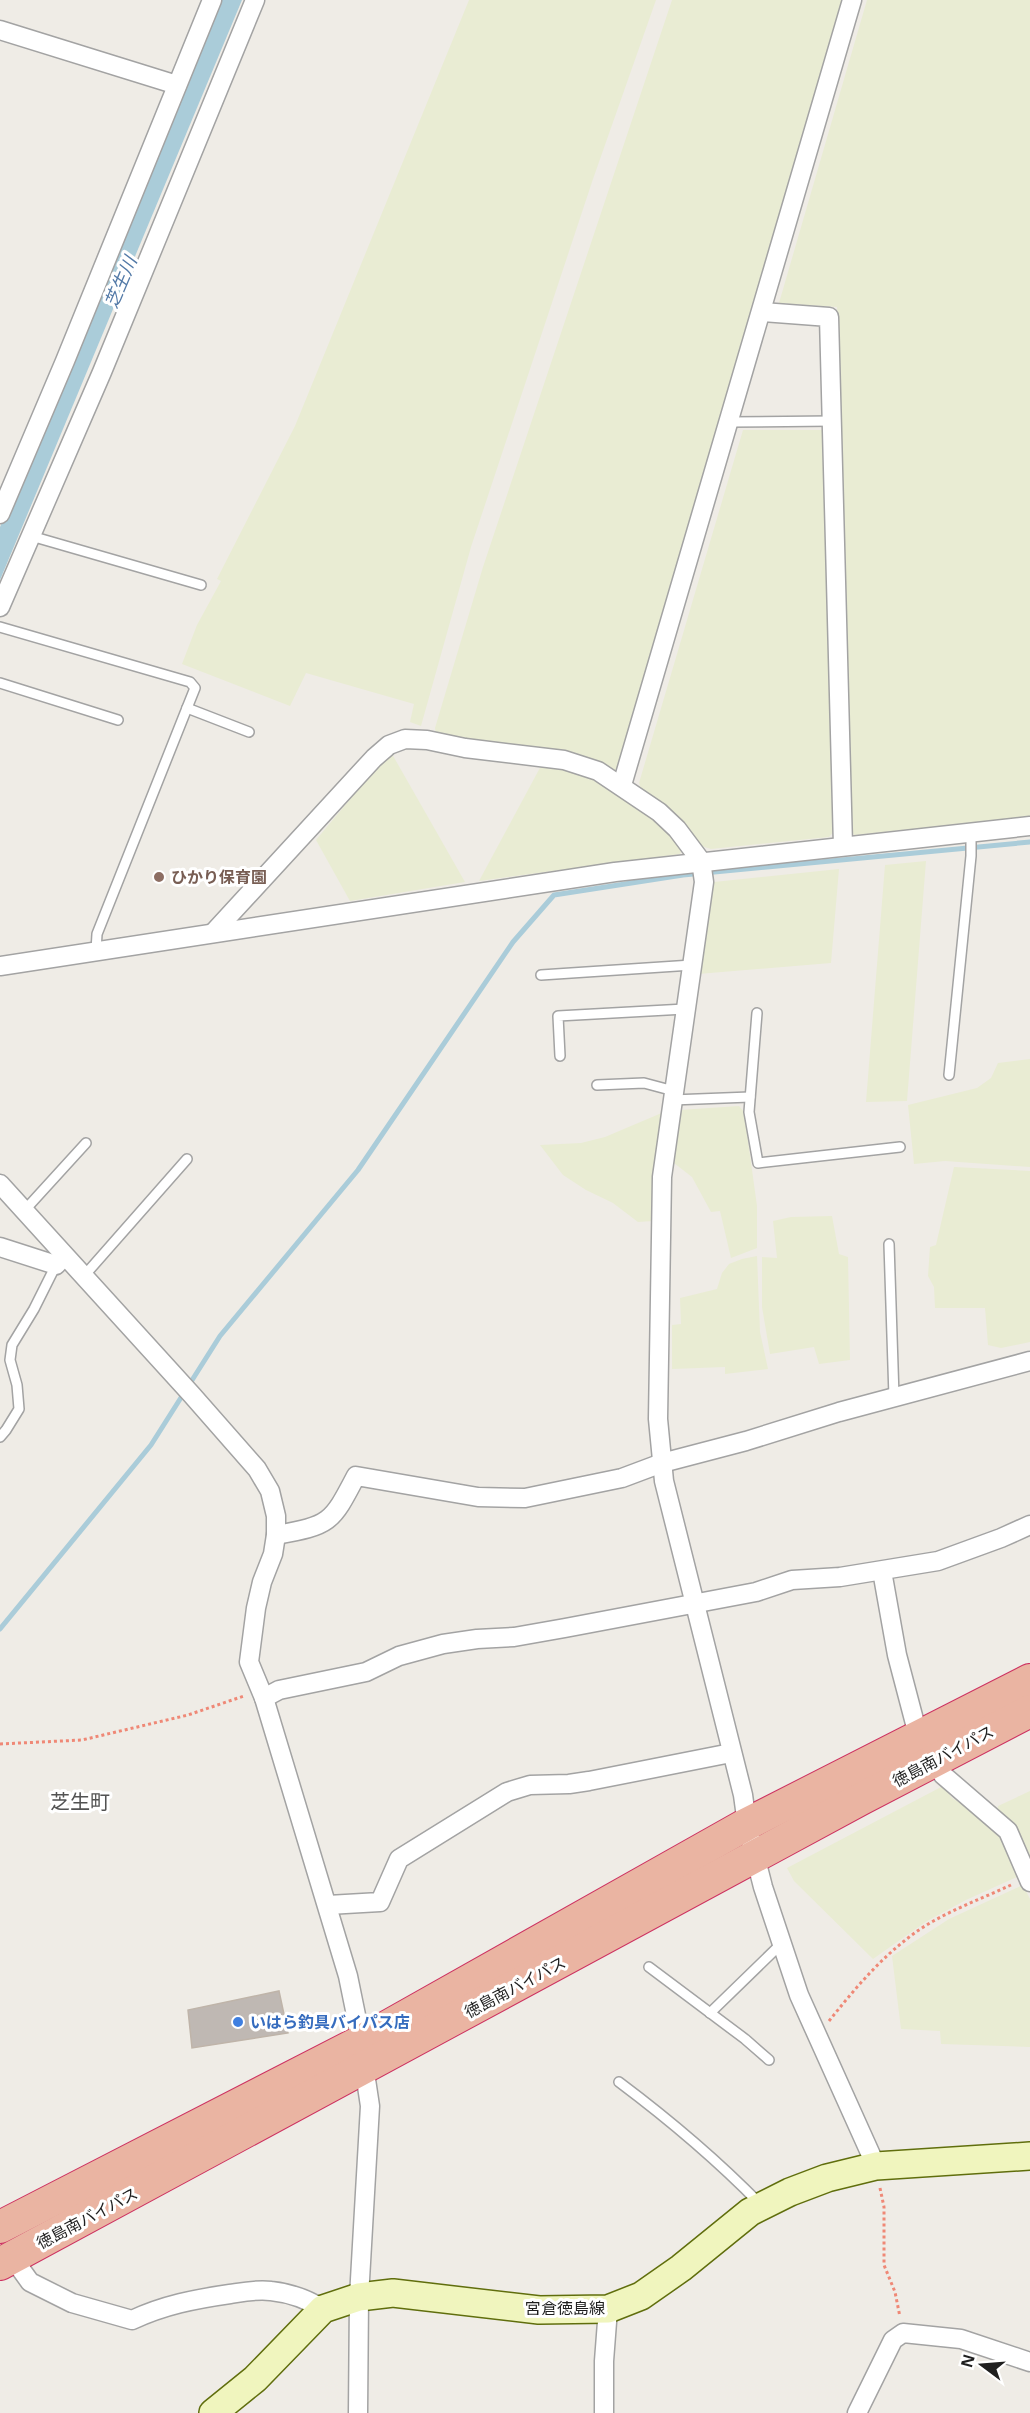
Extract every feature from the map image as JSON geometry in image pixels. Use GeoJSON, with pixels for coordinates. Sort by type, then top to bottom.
{"type":"FeatureCollection","features":[{"type":"Feature","properties":{"kind":"highway","name":"徳島南バイパス"},"geometry":{"type":"LineString","coordinates":[[0,2227],[362,2056],[756,1857],[1030,1680]]}},
{"type":"Feature","properties":{"kind":"highway","name":"徳島南バイパス"},"geometry":{"type":"LineString","coordinates":[[6,2261],[362,2056],[747,1824],[926,1748],[1030,1710]]}},
{"type":"Feature","properties":{"kind":"main road","name":"宮倉徳島線"},"geometry":{"type":"LineString","coordinates":[[213,2413],[255,2379],[323,2309],[359,2297],[393,2293],[539,2310],[608,2309],[641,2296],[681,2268],[750,2212],[790,2192],[828,2178],[876,2166],[1030,2156]]}},
{"type":"Feature","properties":{"kind":"street"},"geometry":{"type":"LineString","coordinates":[[0,514],[212,0]]}},
{"type":"Feature","properties":{"kind":"street"},"geometry":{"type":"LineString","coordinates":[[0,608],[102,372],[255,0]]}},
{"type":"Feature","properties":{"kind":"street"},"geometry":{"type":"LineString","coordinates":[[622,785],[852,0]]}},
{"type":"Feature","properties":{"kind":"street"},"geometry":{"type":"LineString","coordinates":[[0,30],[177,85]]}},
{"type":"Feature","properties":{"kind":"street"},"geometry":{"type":"LineString","coordinates":[[762,312],[829,317],[843,846]]}},
{"type":"Feature","properties":{"kind":"street"},"geometry":{"type":"LineString","coordinates":[[213,933],[374,758],[389,745],[405,739],[427,740],[465,748],[564,760],[598,771],[659,812],[677,829],[703,871],[662,1177],[658,1419],[664,1481],[743,1795],[747,1824],[781,1943],[800,1995],[843,2096],[876,2166]]}},
{"type":"Feature","properties":{"kind":"street"},"geometry":{"type":"LineString","coordinates":[[0,966],[615,872],[703,871],[843,846],[970,838],[1030,826]]}},
{"type":"Feature","properties":{"kind":"street"},"geometry":{"type":"LineString","coordinates":[[0,1184],[24,1211],[60,1260],[84,1276],[257,1469],[270,1491],[276,1516],[276,1534],[273,1554],[258,1599],[249,1662],[262,1693],[348,1976],[370,2106],[359,2297],[358,2413]]}},
{"type":"Feature","properties":{"kind":"street"},"geometry":{"type":"LineString","coordinates":[[0,1247],[60,1260]]}},
{"type":"Feature","properties":{"kind":"street"},"geometry":{"type":"LineString","coordinates":[[276,1534],[315,1527],[330,1519],[356,1476],[478,1497],[525,1497],[622,1478],[662,1463],[1030,1361]]}},
{"type":"Feature","properties":{"kind":"street"},"geometry":{"type":"LineString","coordinates":[[262,1693],[366,1672],[399,1656],[443,1644],[514,1637],[696,1604],[756,1592],[792,1580],[882,1571],[938,1561],[1030,1526]]}},
{"type":"Feature","properties":{"kind":"street"},"geometry":{"type":"LineString","coordinates":[[882,1571],[897,1655],[926,1748],[942,1775],[1008,1832],[1029,1880]]}},
{"type":"Feature","properties":{"kind":"street"},"geometry":{"type":"LineString","coordinates":[[328,1905],[380,1902],[399,1859],[507,1792],[530,1785],[589,1781],[731,1753]]}},
{"type":"Feature","properties":{"kind":"street"},"geometry":{"type":"LineString","coordinates":[[6,2261],[30,2283],[72,2303],[132,2320],[153,2310],[189,2300],[253,2291],[271,2291],[304,2298],[323,2309]]}},
{"type":"Feature","properties":{"kind":"street"},"geometry":{"type":"LineString","coordinates":[[604,2413],[604,2361],[608,2309]]}},
{"type":"Feature","properties":{"kind":"street"},"geometry":{"type":"LineString","coordinates":[[856,2413],[893,2340],[903,2333],[961,2339],[1030,2362]]}},
{"type":"Feature","properties":{"kind":"lane"},"geometry":{"type":"LineString","coordinates":[[729,422],[833,421]]}},
{"type":"Feature","properties":{"kind":"lane"},"geometry":{"type":"LineString","coordinates":[[31,536],[201,585]]}},
{"type":"Feature","properties":{"kind":"lane"},"geometry":{"type":"LineString","coordinates":[[0,627],[190,682],[195,688],[97,934],[96,951]]}},
{"type":"Feature","properties":{"kind":"lane"},"geometry":{"type":"LineString","coordinates":[[0,683],[118,720]]}},
{"type":"Feature","properties":{"kind":"lane"},"geometry":{"type":"LineString","coordinates":[[187,708],[249,732]]}},
{"type":"Feature","properties":{"kind":"lane"},"geometry":{"type":"LineString","coordinates":[[949,1074],[971,855],[970,838]]}},
{"type":"Feature","properties":{"kind":"lane"},"geometry":{"type":"LineString","coordinates":[[541,975],[692,965]]}},
{"type":"Feature","properties":{"kind":"lane"},"geometry":{"type":"LineString","coordinates":[[560,1056],[558,1016],[685,1009]]}},
{"type":"Feature","properties":{"kind":"lane"},"geometry":{"type":"LineString","coordinates":[[756,1013],[749,1113],[758,1163],[900,1146]]}},
{"type":"Feature","properties":{"kind":"lane"},"geometry":{"type":"LineString","coordinates":[[597,1085],[644,1083],[673,1096],[750,1096]]}},
{"type":"Feature","properties":{"kind":"lane"},"geometry":{"type":"LineString","coordinates":[[24,1211],[86,1143]]}},
{"type":"Feature","properties":{"kind":"lane"},"geometry":{"type":"LineString","coordinates":[[84,1276],[188,1159]]}},
{"type":"Feature","properties":{"kind":"lane"},"geometry":{"type":"LineString","coordinates":[[889,1244],[894,1397]]}},
{"type":"Feature","properties":{"kind":"lane"},"geometry":{"type":"LineString","coordinates":[[0,1437],[19,1409],[17,1385],[10,1359],[12,1345],[60,1260]]}},
{"type":"Feature","properties":{"kind":"lane"},"geometry":{"type":"LineString","coordinates":[[710,2013],[781,1943]]}},
{"type":"Feature","properties":{"kind":"lane"},"geometry":{"type":"LineString","coordinates":[[649,1967],[769,2060]]}},
{"type":"Feature","properties":{"kind":"lane"},"geometry":{"type":"LineString","coordinates":[[620,2082],[680,2128],[725,2168],[762,2206]]}},
{"type":"Feature","properties":{"kind":"path"},"geometry":{"type":"LineString","coordinates":[[0,1744],[82,1740],[188,1715],[262,1693]]}},
{"type":"Feature","properties":{"kind":"path"},"geometry":{"type":"LineString","coordinates":[[818,2034],[876,1966],[910,1936],[947,1914],[1029,1880]]}},
{"type":"Feature","properties":{"kind":"path"},"geometry":{"type":"LineString","coordinates":[[876,2166],[884,2207],[884,2265],[895,2292],[903,2333]]}},
{"type":"Feature","properties":{"kind":"green space"},"geometry":{"type":"Polygon","coordinates":[[[469,0],[656,0],[593,179],[471,547],[421,726],[410,722],[414,704],[306,673],[290,706],[182,664],[197,625],[221,581],[217,579],[295,426],[469,0]]]}},
{"type":"Feature","properties":{"kind":"green space"},"geometry":{"type":"Polygon","coordinates":[[[672,0],[842,0],[620,769],[615,771],[436,737],[435,728],[483,567],[672,0]]]}},
{"type":"Feature","properties":{"kind":"green space"},"geometry":{"type":"Polygon","coordinates":[[[867,0],[1030,0],[1030,817],[854,835],[848,825],[837,307],[779,303],[867,0]]]}},
{"type":"Feature","properties":{"kind":"green space"},"geometry":{"type":"Polygon","coordinates":[[[743,430],[827,430],[836,829],[829,837],[711,849],[701,846],[687,827],[642,792],[639,783],[743,430]]]}},
{"type":"Feature","properties":{"kind":"green space"},"geometry":{"type":"Polygon","coordinates":[[[392,754],[465,882],[350,901],[316,840],[382,761],[392,754]]]}},
{"type":"Feature","properties":{"kind":"green space"},"geometry":{"type":"Polygon","coordinates":[[[542,764],[595,779],[660,822],[682,848],[680,854],[479,881],[542,764]]]}},
{"type":"Feature","properties":{"kind":"green space"},"geometry":{"type":"Polygon","coordinates":[[[926,861],[907,1101],[866,1102],[885,865],[926,861]]]}},
{"type":"Feature","properties":{"kind":"green space"},"geometry":{"type":"Polygon","coordinates":[[[839,869],[831,963],[698,974],[714,882],[839,869]]]}},
{"type":"Feature","properties":{"kind":"green space"},"geometry":{"type":"Polygon","coordinates":[[[1030,1059],[1030,1167],[945,1161],[914,1164],[908,1105],[977,1088],[991,1078],[998,1063],[1030,1059]]]}},
{"type":"Feature","properties":{"kind":"green space"},"geometry":{"type":"Polygon","coordinates":[[[739,1106],[744,1112],[757,1206],[757,1248],[731,1258],[720,1211],[711,1212],[692,1177],[674,1163],[680,1110],[739,1106]]]}},
{"type":"Feature","properties":{"kind":"green space"},"geometry":{"type":"Polygon","coordinates":[[[664,1112],[653,1221],[638,1222],[613,1203],[586,1190],[563,1175],[540,1145],[581,1143],[605,1137],[664,1112]]]}},
{"type":"Feature","properties":{"kind":"green space"},"geometry":{"type":"Polygon","coordinates":[[[954,1167],[1030,1171],[1030,1342],[1001,1348],[988,1345],[985,1308],[935,1308],[934,1287],[928,1276],[930,1247],[936,1245],[954,1167]]]}},
{"type":"Feature","properties":{"kind":"green space"},"geometry":{"type":"Polygon","coordinates":[[[832,1216],[839,1254],[848,1257],[850,1360],[819,1364],[814,1347],[770,1354],[762,1307],[762,1257],[777,1258],[773,1221],[791,1217],[832,1216]]]}},
{"type":"Feature","properties":{"kind":"green space"},"geometry":{"type":"Polygon","coordinates":[[[757,1256],[760,1332],[768,1369],[725,1374],[725,1367],[672,1369],[672,1325],[681,1324],[680,1298],[717,1289],[722,1273],[729,1264],[757,1256]]]}},
{"type":"Feature","properties":{"kind":"green space"},"geometry":{"type":"Polygon","coordinates":[[[943,1786],[952,1798],[984,1817],[1000,1835],[1019,1876],[927,1921],[873,1959],[794,1881],[787,1868],[943,1786]]]}},
{"type":"Feature","properties":{"kind":"green space"},"geometry":{"type":"Polygon","coordinates":[[[1030,1791],[1030,1870],[997,1813],[998,1806],[1030,1791]]]}},
{"type":"Feature","properties":{"kind":"green space"},"geometry":{"type":"Polygon","coordinates":[[[1023,1885],[1030,1899],[1030,2047],[941,2044],[940,2031],[901,2029],[892,1956],[949,1919],[1023,1885]]]}},
{"type":"Feature","properties":{"kind":"water","name":"芝生川"},"geometry":{"type":"Polygon","coordinates":[[[218,0],[242,0],[0,580],[0,527],[218,0]]]}},
{"type":"Feature","properties":{"kind":"building","name":"いはら釣具バイパス店"},"geometry":{"type":"Polygon","coordinates":[[[279,1991],[288,2033],[192,2048],[188,2010],[279,1991]]]}},
{"type":"Feature","properties":{"kind":"waterway"},"geometry":{"type":"LineString","coordinates":[[0,1629],[151,1445],[220,1336],[358,1170],[513,942],[554,895],[683,875],[1030,842]]}},
{"type":"Feature","properties":{"kind":"place","name":"ひかり保育園"},"geometry":{"type":"Point","coordinates":[159,877]}},
{"type":"Feature","properties":{"kind":"place","name":"いはら釣具バイパス店"},"geometry":{"type":"Point","coordinates":[238,2022]}},
{"type":"Feature","properties":{"kind":"district","name":"芝生町"},"geometry":{"type":"Point","coordinates":[80,1801]}}]}
